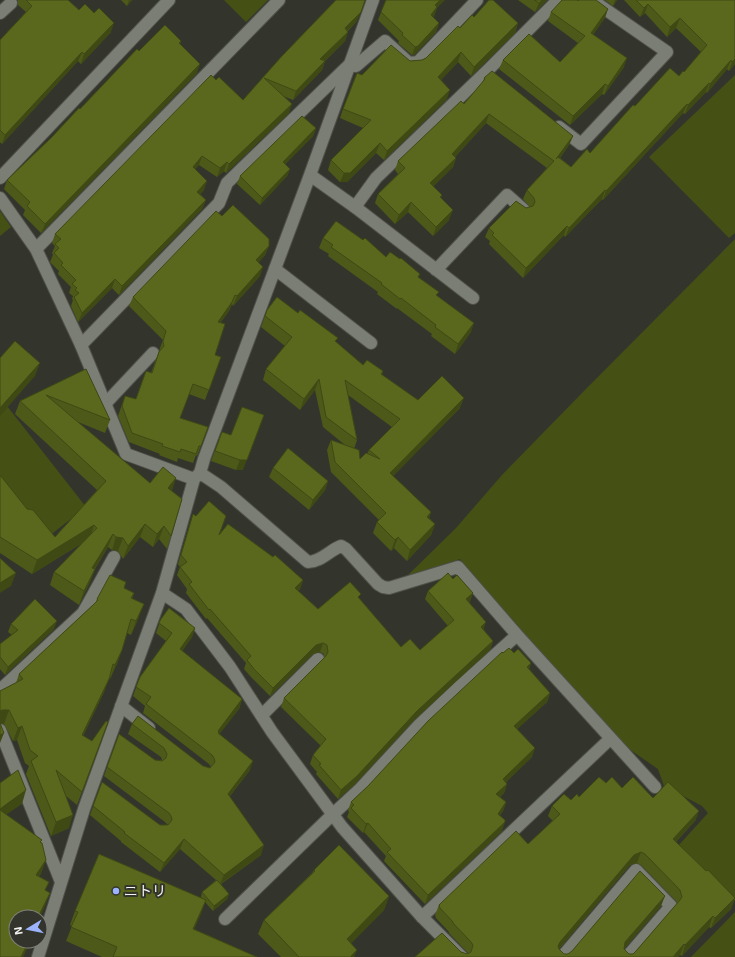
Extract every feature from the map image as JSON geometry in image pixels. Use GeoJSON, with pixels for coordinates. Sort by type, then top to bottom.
{"type":"FeatureCollection","features":[{"type":"Feature","properties":{"kind":"street"},"geometry":{"type":"LineString","coordinates":[[0,178],[169,0]]}},
{"type":"Feature","properties":{"kind":"street"},"geometry":{"type":"LineString","coordinates":[[36,249],[279,0]]}},
{"type":"Feature","properties":{"kind":"street"},"geometry":{"type":"LineString","coordinates":[[38,957],[84,809],[162,593],[197,476],[310,175],[372,0]]}},
{"type":"Feature","properties":{"kind":"street"},"geometry":{"type":"LineString","coordinates":[[350,65],[356,66],[385,40],[409,63],[418,62],[477,0]]}},
{"type":"Feature","properties":{"kind":"street"},"geometry":{"type":"LineString","coordinates":[[355,208],[376,178],[491,72],[558,0]]}},
{"type":"Feature","properties":{"kind":"street"},"geometry":{"type":"LineString","coordinates":[[550,120],[581,144],[667,52],[592,0]]}},
{"type":"Feature","properties":{"kind":"street"},"geometry":{"type":"LineString","coordinates":[[0,13],[11,2]]}},
{"type":"Feature","properties":{"kind":"street"},"geometry":{"type":"LineString","coordinates":[[81,345],[219,203],[227,183],[350,65]]}},
{"type":"Feature","properties":{"kind":"street"},"geometry":{"type":"LineString","coordinates":[[310,175],[473,298]]}},
{"type":"Feature","properties":{"kind":"street"},"geometry":{"type":"LineString","coordinates":[[436,270],[507,195],[524,210]]}},
{"type":"Feature","properties":{"kind":"street"},"geometry":{"type":"LineString","coordinates":[[0,198],[36,249],[81,345],[126,454],[197,476],[221,487],[308,562],[318,560],[341,546],[346,549],[378,584],[389,588],[458,567],[610,739],[655,787]]}},
{"type":"Feature","properties":{"kind":"street"},"geometry":{"type":"LineString","coordinates":[[275,269],[371,343]]}},
{"type":"Feature","properties":{"kind":"street"},"geometry":{"type":"LineString","coordinates":[[106,403],[153,354]]}},
{"type":"Feature","properties":{"kind":"street"},"geometry":{"type":"LineString","coordinates":[[0,690],[83,613],[114,557]]}},
{"type":"Feature","properties":{"kind":"street"},"geometry":{"type":"LineString","coordinates":[[162,593],[186,609],[230,667],[272,732],[332,815],[422,917],[462,957]]}},
{"type":"Feature","properties":{"kind":"street"},"geometry":{"type":"LineString","coordinates":[[225,919],[359,790],[419,725],[517,635]]}},
{"type":"Feature","properties":{"kind":"street"},"geometry":{"type":"LineString","coordinates":[[262,715],[318,659]]}},
{"type":"Feature","properties":{"kind":"street"},"geometry":{"type":"LineString","coordinates":[[121,706],[157,734]]}},
{"type":"Feature","properties":{"kind":"street"},"geometry":{"type":"LineString","coordinates":[[0,730],[61,882]]}},
{"type":"Feature","properties":{"kind":"street"},"geometry":{"type":"LineString","coordinates":[[112,731],[125,740]]}},
{"type":"Feature","properties":{"kind":"street"},"geometry":{"type":"LineString","coordinates":[[422,917],[610,739]]}},
{"type":"Feature","properties":{"kind":"street"},"geometry":{"type":"LineString","coordinates":[[95,779],[107,788]]}},
{"type":"Feature","properties":{"kind":"street"},"geometry":{"type":"LineString","coordinates":[[562,957],[636,870],[671,906],[627,957]]}},
{"type":"Feature","properties":{"kind":"green space"},"geometry":{"type":"Polygon","coordinates":[[[224,0],[268,0],[246,22],[224,0]]]}},
{"type":"Feature","properties":{"kind":"green space"},"geometry":{"type":"Polygon","coordinates":[[[735,75],[735,233],[729,238],[649,157],[735,75]]]}},
{"type":"Feature","properties":{"kind":"green space"},"geometry":{"type":"Polygon","coordinates":[[[0,211],[11,227],[0,236],[0,211]]]}},
{"type":"Feature","properties":{"kind":"green space"},"geometry":{"type":"Polygon","coordinates":[[[735,239],[735,901],[678,846],[708,813],[702,806],[664,786],[658,769],[629,749],[522,632],[460,559],[407,576],[456,528],[502,475],[735,239]]]}},
{"type":"Feature","properties":{"kind":"green space"},"geometry":{"type":"Polygon","coordinates":[[[0,397],[86,507],[44,540],[0,493],[0,397]]]}},
{"type":"Feature","properties":{"kind":"green space"},"geometry":{"type":"Polygon","coordinates":[[[735,912],[735,957],[691,957],[735,912]]]}},
{"type":"Feature","properties":{"kind":"building"},"geometry":{"type":"Polygon","coordinates":[[[26,0],[68,0],[79,10],[85,4],[94,13],[99,8],[114,23],[84,54],[82,52],[5,135],[0,130],[0,40],[32,6],[26,0]]]}},
{"type":"Feature","properties":{"kind":"building"},"geometry":{"type":"Polygon","coordinates":[[[336,0],[365,0],[361,12],[345,28],[348,32],[320,59],[325,61],[296,91],[264,78],[292,104],[229,164],[227,162],[220,168],[202,156],[193,167],[207,181],[197,192],[206,200],[122,286],[115,279],[82,313],[74,297],[79,293],[75,290],[77,288],[72,284],[76,280],[61,265],[63,263],[54,253],[59,248],[55,244],[61,239],[55,234],[211,75],[216,80],[219,77],[243,100],[282,56],[336,0]]]}},
{"type":"Feature","properties":{"kind":"building"},"geometry":{"type":"Polygon","coordinates":[[[386,0],[440,0],[435,5],[437,7],[431,15],[439,23],[418,46],[415,47],[381,12],[386,0]]]}},
{"type":"Feature","properties":{"kind":"building"},"geometry":{"type":"Polygon","coordinates":[[[489,0],[493,0],[518,23],[474,67],[461,52],[438,77],[450,90],[387,151],[380,143],[350,173],[344,173],[331,160],[371,120],[343,109],[357,73],[362,75],[391,45],[410,61],[422,60],[426,58],[458,26],[460,28],[472,15],[474,17],[489,0]]]}},
{"type":"Feature","properties":{"kind":"building"},"geometry":{"type":"Polygon","coordinates":[[[534,0],[542,0],[539,3],[534,0]]]}},
{"type":"Feature","properties":{"kind":"building"},"geometry":{"type":"Polygon","coordinates":[[[562,0],[596,0],[608,9],[591,33],[627,58],[608,86],[605,84],[573,116],[503,60],[529,34],[560,62],[585,36],[551,12],[562,0]]]}},
{"type":"Feature","properties":{"kind":"building"},"geometry":{"type":"Polygon","coordinates":[[[636,0],[735,0],[735,59],[732,62],[731,60],[710,84],[709,83],[688,105],[687,104],[606,191],[605,190],[569,228],[567,226],[526,268],[492,235],[494,233],[489,228],[516,201],[526,208],[533,206],[535,202],[534,198],[527,190],[554,161],[489,114],[452,154],[456,158],[430,183],[442,195],[440,197],[453,210],[436,227],[411,202],[399,215],[378,194],[405,168],[398,161],[461,101],[464,104],[485,79],[484,78],[492,71],[573,136],[556,159],[558,157],[571,167],[587,149],[590,153],[633,105],[635,106],[670,68],[679,76],[707,45],[680,18],[670,27],[648,4],[644,8],[636,0]]]}},
{"type":"Feature","properties":{"kind":"building"},"geometry":{"type":"Polygon","coordinates":[[[165,25],[181,41],[179,43],[200,64],[45,224],[27,206],[30,202],[7,180],[51,138],[79,108],[80,109],[137,49],[139,51],[165,25]]]}},
{"type":"Feature","properties":{"kind":"building"},"geometry":{"type":"Polygon","coordinates":[[[302,116],[316,128],[283,162],[290,169],[262,198],[240,176],[302,116]]]}},
{"type":"Feature","properties":{"kind":"building"},"geometry":{"type":"Polygon","coordinates":[[[233,205],[269,239],[269,246],[256,260],[263,267],[237,296],[235,295],[218,322],[225,324],[215,355],[221,357],[209,390],[193,384],[180,418],[208,427],[201,446],[199,446],[196,454],[181,449],[180,452],[132,433],[122,406],[125,396],[136,399],[146,371],[152,373],[159,352],[164,346],[163,341],[166,331],[133,297],[216,211],[222,216],[233,205]]]}},
{"type":"Feature","properties":{"kind":"building"},"geometry":{"type":"Polygon","coordinates":[[[336,221],[363,240],[365,238],[386,257],[390,252],[400,259],[401,258],[420,274],[418,277],[439,292],[436,295],[474,323],[458,344],[435,327],[436,325],[381,284],[382,283],[331,247],[333,245],[323,238],[336,221]]]}},
{"type":"Feature","properties":{"kind":"building"},"geometry":{"type":"Polygon","coordinates":[[[277,297],[298,313],[300,310],[338,338],[335,341],[363,365],[367,360],[383,371],[381,374],[418,400],[442,376],[464,398],[390,473],[431,512],[427,517],[435,524],[410,550],[398,537],[395,540],[377,522],[386,513],[335,462],[331,440],[359,450],[360,459],[366,453],[380,459],[369,450],[400,419],[345,380],[357,440],[326,417],[319,379],[304,399],[266,369],[292,337],[265,316],[267,310],[277,297]]]}},
{"type":"Feature","properties":{"kind":"building"},"geometry":{"type":"Polygon","coordinates":[[[15,341],[40,363],[0,408],[0,358],[15,341]]]}},
{"type":"Feature","properties":{"kind":"building"},"geometry":{"type":"Polygon","coordinates":[[[86,369],[110,420],[46,395],[150,483],[163,467],[176,478],[168,488],[182,499],[171,536],[164,526],[157,534],[145,524],[128,546],[123,538],[116,537],[113,534],[92,568],[95,569],[84,591],[54,572],[97,528],[94,525],[37,560],[0,537],[0,475],[27,509],[33,510],[55,537],[106,481],[20,401],[86,369]]]}},
{"type":"Feature","properties":{"kind":"building"},"geometry":{"type":"Polygon","coordinates":[[[242,407],[264,415],[247,460],[240,460],[215,451],[222,432],[231,435],[242,407]]]}},
{"type":"Feature","properties":{"kind":"building"},"geometry":{"type":"Polygon","coordinates":[[[288,448],[328,481],[313,500],[273,468],[288,448]]]}},
{"type":"Feature","properties":{"kind":"building"},"geometry":{"type":"Polygon","coordinates":[[[209,501],[226,516],[219,535],[228,524],[273,557],[275,555],[303,580],[295,588],[318,609],[350,582],[361,594],[358,597],[401,647],[410,639],[420,650],[454,620],[428,591],[448,573],[453,579],[457,575],[473,593],[466,599],[486,622],[481,627],[493,641],[417,711],[357,776],[341,790],[319,765],[321,764],[313,755],[326,739],[284,698],[326,656],[328,652],[327,645],[323,643],[316,645],[273,688],[247,660],[251,656],[210,609],[209,610],[189,584],[192,582],[180,567],[187,562],[181,555],[193,514],[196,516],[209,501]]]}},
{"type":"Feature","properties":{"kind":"building"},"geometry":{"type":"Polygon","coordinates":[[[0,558],[16,573],[0,583],[0,558]]]}},
{"type":"Feature","properties":{"kind":"building"},"geometry":{"type":"Polygon","coordinates":[[[110,575],[126,582],[124,588],[134,593],[131,598],[144,604],[136,621],[131,619],[122,650],[115,665],[113,664],[109,679],[82,735],[92,741],[106,721],[108,722],[82,792],[56,770],[73,815],[56,822],[31,761],[38,756],[30,750],[22,726],[18,728],[9,710],[0,711],[0,691],[23,679],[19,674],[98,600],[97,599],[110,575]]]}},
{"type":"Feature","properties":{"kind":"building"},"geometry":{"type":"Polygon","coordinates":[[[35,599],[57,621],[8,667],[0,657],[0,644],[18,630],[11,624],[35,599]]]}},
{"type":"Feature","properties":{"kind":"building"},"geometry":{"type":"Polygon","coordinates":[[[169,608],[195,628],[180,649],[242,699],[218,733],[253,761],[228,794],[264,845],[224,875],[184,839],[164,863],[124,833],[125,832],[93,806],[102,782],[160,825],[168,825],[172,820],[169,813],[107,767],[119,734],[155,760],[162,761],[166,758],[167,754],[164,748],[132,724],[138,716],[203,766],[210,768],[215,762],[212,755],[146,704],[151,697],[136,687],[140,677],[172,633],[159,623],[169,608]]]}},
{"type":"Feature","properties":{"kind":"building"},"geometry":{"type":"Polygon","coordinates":[[[509,648],[514,653],[518,649],[531,663],[527,667],[550,693],[514,726],[535,748],[503,779],[507,784],[496,794],[506,802],[498,814],[505,820],[505,822],[428,895],[387,852],[391,849],[368,823],[366,824],[351,808],[354,805],[351,802],[368,786],[428,721],[502,652],[503,653],[509,648]]]}},
{"type":"Feature","properties":{"kind":"building"},"geometry":{"type":"Polygon","coordinates":[[[0,723],[4,733],[0,735],[0,723]]]}},
{"type":"Feature","properties":{"kind":"building"},"geometry":{"type":"Polygon","coordinates":[[[18,770],[26,790],[0,809],[0,783],[18,770]]]}},
{"type":"Feature","properties":{"kind":"building"},"geometry":{"type":"Polygon","coordinates":[[[599,777],[606,783],[612,777],[622,788],[633,777],[653,798],[668,782],[699,811],[673,839],[706,871],[708,870],[735,898],[715,918],[713,916],[685,945],[684,944],[673,957],[415,957],[442,933],[461,952],[467,954],[471,952],[473,945],[471,942],[440,908],[439,905],[516,831],[528,844],[560,814],[552,806],[564,794],[571,800],[577,794],[579,797],[599,777]],[[641,852],[634,855],[560,942],[558,946],[559,949],[564,954],[568,954],[572,951],[640,871],[665,896],[625,942],[624,949],[629,954],[633,954],[636,951],[680,900],[682,897],[680,890],[645,854],[641,852]]]}},
{"type":"Feature","properties":{"kind":"building"},"geometry":{"type":"Polygon","coordinates":[[[0,810],[42,840],[40,842],[42,843],[46,860],[36,875],[49,882],[45,890],[50,893],[42,909],[8,909],[8,949],[25,949],[21,957],[0,957],[0,810]]]}},
{"type":"Feature","properties":{"kind":"building"},"geometry":{"type":"Polygon","coordinates":[[[339,845],[389,896],[347,939],[357,950],[351,956],[352,957],[299,957],[264,920],[315,871],[314,870],[339,845]]]}},
{"type":"Feature","properties":{"kind":"building","name":"ニトリ"},"geometry":{"type":"Polygon","coordinates":[[[99,854],[206,900],[193,929],[257,957],[113,957],[117,947],[71,927],[78,912],[75,911],[99,854]]]}},
{"type":"Feature","properties":{"kind":"building"},"geometry":{"type":"Polygon","coordinates":[[[217,880],[229,894],[214,906],[202,892],[217,880]]]}},
{"type":"Feature","properties":{"kind":"place","name":"ニトリ"},"geometry":{"type":"Point","coordinates":[116,891]}}]}
